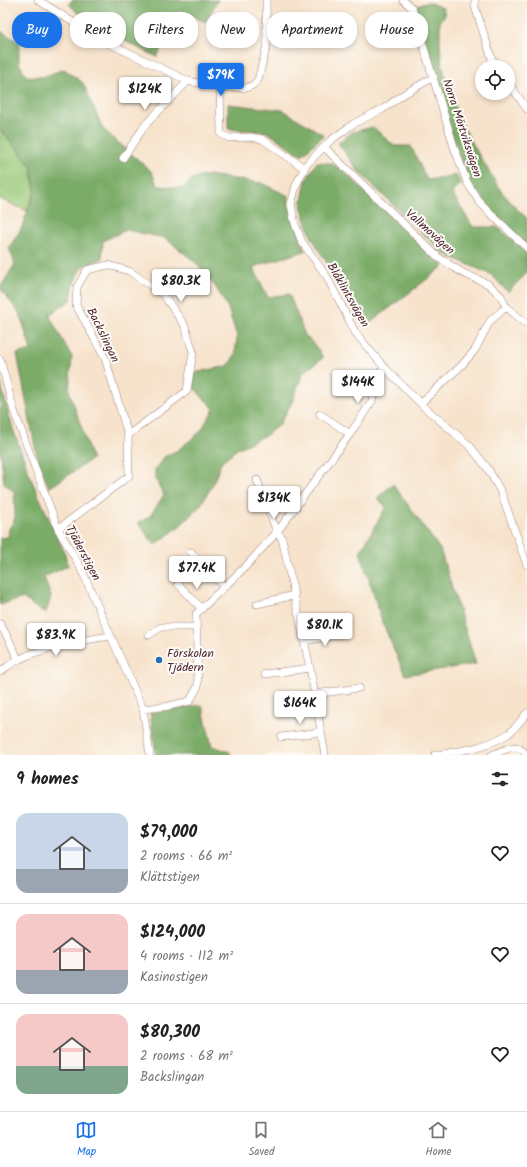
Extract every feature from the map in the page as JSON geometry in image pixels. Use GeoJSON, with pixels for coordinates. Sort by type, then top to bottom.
{"type":"FeatureCollection","features":[{"type":"Feature","properties":{"kind":"street"},"geometry":{"type":"LineString","coordinates":[[38,0],[98,38],[188,81],[220,87],[246,88],[253,86],[258,80],[268,46],[266,0]]}},
{"type":"Feature","properties":{"kind":"street","name":"Norra Mörtviksvägen"},"geometry":{"type":"LineString","coordinates":[[403,0],[412,8],[455,150],[470,186],[478,200],[527,248]]}},
{"type":"Feature","properties":{"kind":"street"},"geometry":{"type":"LineString","coordinates":[[470,0],[475,3],[493,60]]}},
{"type":"Feature","properties":{"kind":"street","name":"Blåklintsvägen"},"geometry":{"type":"LineString","coordinates":[[434,77],[404,94],[383,109],[353,124],[324,146],[306,165],[296,185],[291,205],[294,224],[302,242],[327,277],[355,332],[384,367],[421,403],[470,446],[488,469],[501,492],[527,565]]}},
{"type":"Feature","properties":{"kind":"street"},"geometry":{"type":"LineString","coordinates":[[123,158],[146,124],[188,81]]}},
{"type":"Feature","properties":{"kind":"street"},"geometry":{"type":"LineString","coordinates":[[220,87],[221,134],[229,138],[250,137],[262,139],[304,168]]}},
{"type":"Feature","properties":{"kind":"street"},"geometry":{"type":"LineString","coordinates":[[515,92],[527,109]]}},
{"type":"Feature","properties":{"kind":"street","name":"Vallmovägen"},"geometry":{"type":"LineString","coordinates":[[324,146],[439,258],[463,273],[488,284],[501,296],[506,307],[527,324]]}},
{"type":"Feature","properties":{"kind":"street","name":"Backslingan"},"geometry":{"type":"LineString","coordinates":[[58,529],[129,476],[128,435],[105,358],[76,306],[77,287],[87,270],[108,265],[129,271],[163,294],[185,326],[193,352],[187,391],[128,435]]}},
{"type":"Feature","properties":{"kind":"street"},"geometry":{"type":"LineString","coordinates":[[421,403],[461,366],[475,350],[490,321],[506,307]]}},
{"type":"Feature","properties":{"kind":"street","name":"Tjäderstigen"},"geometry":{"type":"LineString","coordinates":[[0,359],[14,411],[58,529],[80,566],[143,709],[150,755]]}},
{"type":"Feature","properties":{"kind":"street"},"geometry":{"type":"LineString","coordinates":[[143,709],[169,706],[190,700],[198,686],[196,614],[247,565],[277,532],[350,434],[372,401],[376,379],[384,367]]}},
{"type":"Feature","properties":{"kind":"street"},"geometry":{"type":"LineString","coordinates":[[320,414],[350,434]]}},
{"type":"Feature","properties":{"kind":"street"},"geometry":{"type":"LineString","coordinates":[[258,480],[277,532],[282,538],[310,668],[325,755]]}},
{"type":"Feature","properties":{"kind":"street"},"geometry":{"type":"LineString","coordinates":[[191,552],[224,587]]}},
{"type":"Feature","properties":{"kind":"street"},"geometry":{"type":"LineString","coordinates":[[178,584],[202,608]]}},
{"type":"Feature","properties":{"kind":"street"},"geometry":{"type":"LineString","coordinates":[[257,604],[295,595]]}},
{"type":"Feature","properties":{"kind":"street"},"geometry":{"type":"LineString","coordinates":[[0,624],[18,660]]}},
{"type":"Feature","properties":{"kind":"street"},"geometry":{"type":"LineString","coordinates":[[149,635],[161,627],[196,627]]}},
{"type":"Feature","properties":{"kind":"street"},"geometry":{"type":"LineString","coordinates":[[304,641],[342,634]]}},
{"type":"Feature","properties":{"kind":"street"},"geometry":{"type":"LineString","coordinates":[[0,672],[18,660],[61,645],[110,636]]}},
{"type":"Feature","properties":{"kind":"street"},"geometry":{"type":"LineString","coordinates":[[265,674],[310,668]]}},
{"type":"Feature","properties":{"kind":"street"},"geometry":{"type":"LineString","coordinates":[[315,694],[359,688]]}},
{"type":"Feature","properties":{"kind":"street"},"geometry":{"type":"LineString","coordinates":[[435,755],[464,751],[490,744],[509,733],[527,713]]}},
{"type":"Feature","properties":{"kind":"street"},"geometry":{"type":"LineString","coordinates":[[281,737],[321,732]]}},
{"type":"Feature","properties":{"kind":"street"},"geometry":{"type":"LineString","coordinates":[[492,755],[509,748],[517,747],[527,754]]}},
{"type":"Feature","properties":{"kind":"green space"},"geometry":{"type":"Polygon","coordinates":[[[72,0],[218,0],[211,12],[206,12],[205,22],[198,19],[198,12],[183,12],[179,10],[178,12],[134,12],[134,46],[126,42],[126,12],[77,12],[69,4],[72,0]]]}},
{"type":"Feature","properties":{"kind":"green space"},"geometry":{"type":"Polygon","coordinates":[[[428,2],[443,8],[445,15],[440,22],[442,66],[458,117],[501,191],[527,218],[527,248],[508,231],[467,182],[425,48],[428,48],[428,12],[413,12],[412,8],[428,2]]]}},
{"type":"Feature","properties":{"kind":"green space"},"geometry":{"type":"Polygon","coordinates":[[[2,32],[12,38],[12,48],[19,48],[19,63],[26,76],[42,77],[64,69],[83,83],[103,129],[151,171],[158,186],[183,188],[192,179],[208,175],[261,183],[289,196],[289,205],[305,251],[253,267],[268,297],[289,294],[305,335],[318,349],[323,358],[303,373],[292,402],[280,424],[266,435],[237,449],[222,461],[212,486],[200,506],[180,526],[155,545],[138,523],[150,516],[164,495],[155,479],[155,469],[164,457],[178,450],[200,432],[214,409],[192,386],[193,373],[228,366],[235,355],[237,337],[228,308],[215,286],[194,261],[165,238],[126,230],[103,241],[102,259],[86,265],[79,271],[71,300],[49,315],[72,357],[69,390],[92,459],[49,488],[37,457],[17,354],[31,350],[20,314],[0,288],[15,264],[9,248],[21,229],[35,191],[31,166],[0,130],[0,33],[2,32]]]}},
{"type":"Feature","properties":{"kind":"green space"},"geometry":{"type":"Polygon","coordinates":[[[139,48],[161,48],[157,57],[139,48]]]}},
{"type":"Feature","properties":{"kind":"green space"},"geometry":{"type":"Polygon","coordinates":[[[228,104],[283,110],[324,135],[302,155],[267,132],[228,129],[228,104]]]}},
{"type":"Feature","properties":{"kind":"green space"},"geometry":{"type":"Polygon","coordinates":[[[373,127],[394,146],[411,146],[427,180],[456,175],[461,184],[452,193],[473,227],[497,227],[527,252],[527,273],[508,292],[490,274],[444,254],[359,172],[338,143],[352,132],[373,127]]]}},
{"type":"Feature","properties":{"kind":"green space"},"geometry":{"type":"Polygon","coordinates":[[[0,130],[31,166],[35,192],[27,211],[0,199],[0,130]]]}},
{"type":"Feature","properties":{"kind":"green space"},"geometry":{"type":"Polygon","coordinates":[[[317,162],[331,163],[345,172],[444,266],[365,327],[312,238],[301,206],[306,180],[317,162]]]}},
{"type":"Feature","properties":{"kind":"green space"},"geometry":{"type":"Polygon","coordinates":[[[0,381],[13,429],[32,481],[65,554],[68,566],[44,577],[51,597],[46,612],[42,612],[23,598],[0,605],[0,538],[8,537],[9,529],[15,518],[14,492],[4,483],[0,446],[0,381]]]}},
{"type":"Feature","properties":{"kind":"green space"},"geometry":{"type":"Polygon","coordinates":[[[393,484],[440,549],[476,664],[405,675],[383,624],[360,552],[386,507],[377,498],[393,484]]]}},
{"type":"Feature","properties":{"kind":"green space"},"geometry":{"type":"Polygon","coordinates":[[[202,705],[212,746],[230,752],[231,755],[156,755],[150,713],[202,705]]]}},
{"type":"Feature","properties":{"kind":"place","name":"Förskolan Tjädern"},"geometry":{"type":"Point","coordinates":[159,660]}}]}
